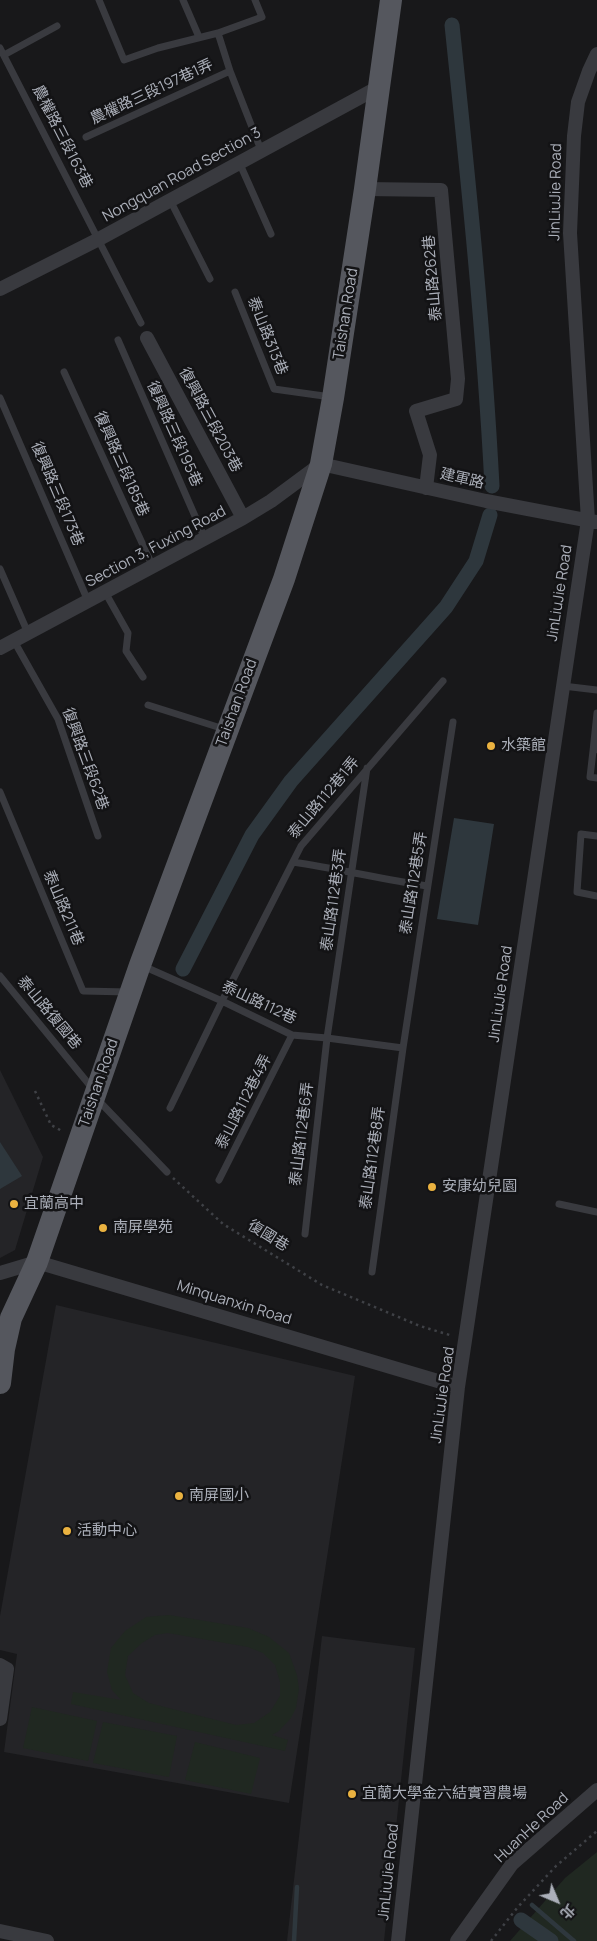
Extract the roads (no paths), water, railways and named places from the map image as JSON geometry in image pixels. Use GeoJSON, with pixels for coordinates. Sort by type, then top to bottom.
{"type":"FeatureCollection","features":[{"type":"Feature","properties":{"kind":"main road","name":"Taishan Road"},"geometry":{"type":"LineString","coordinates":[[0,1383],[4,1349],[11,1318],[37,1262],[130,992],[284,579],[321,464],[365,189],[391,0]]}},
{"type":"Feature","properties":{"kind":"street","name":"JinLiuJie Road"},"geometry":{"type":"LineString","coordinates":[[398,1941],[458,1387],[467,1340],[562,686],[593,521],[570,233],[574,136],[578,102],[597,54]]}},
{"type":"Feature","properties":{"kind":"street","name":"Nongquan Road Section 3"},"geometry":{"type":"LineString","coordinates":[[0,290],[99,239],[379,87]]}},
{"type":"Feature","properties":{"kind":"street","name":"泰山路262巷"},"geometry":{"type":"LineString","coordinates":[[365,189],[441,190],[458,380],[456,399],[416,411],[430,455],[426,488]]}},
{"type":"Feature","properties":{"kind":"street","name":"復興路三段203巷"},"geometry":{"type":"LineString","coordinates":[[147,338],[243,518]]}},
{"type":"Feature","properties":{"kind":"street","name":"建軍路"},"geometry":{"type":"LineString","coordinates":[[321,464],[486,501],[593,521]]}},
{"type":"Feature","properties":{"kind":"street","name":"Section 3, Fuxing Road"},"geometry":{"type":"LineString","coordinates":[[0,648],[243,518],[271,501],[321,464]]}},
{"type":"Feature","properties":{"kind":"street"},"geometry":{"type":"LineString","coordinates":[[0,1273],[37,1262]]}},
{"type":"Feature","properties":{"kind":"street","name":"Minquanxin Road"},"geometry":{"type":"LineString","coordinates":[[37,1262],[458,1387]]}},
{"type":"Feature","properties":{"kind":"street"},"geometry":{"type":"LineString","coordinates":[[0,1665],[7,1668],[0,1719]]}},
{"type":"Feature","properties":{"kind":"street","name":"HuanHe Road"},"geometry":{"type":"LineString","coordinates":[[457,1941],[512,1864],[597,1790]]}},
{"type":"Feature","properties":{"kind":"street"},"geometry":{"type":"LineString","coordinates":[[0,1931],[47,1941]]}},
{"type":"Feature","properties":{"kind":"lane"},"geometry":{"type":"LineString","coordinates":[[99,0],[124,60],[158,48],[218,33],[262,17],[256,0]]}},
{"type":"Feature","properties":{"kind":"lane"},"geometry":{"type":"LineString","coordinates":[[184,0],[200,37]]}},
{"type":"Feature","properties":{"kind":"lane"},"geometry":{"type":"LineString","coordinates":[[2,52],[57,26]]}},
{"type":"Feature","properties":{"kind":"lane"},"geometry":{"type":"LineString","coordinates":[[218,33],[230,72],[261,150]]}},
{"type":"Feature","properties":{"kind":"lane","name":"農權路三段163巷"},"geometry":{"type":"LineString","coordinates":[[2,52],[141,323]]}},
{"type":"Feature","properties":{"kind":"lane","name":"農權路三段197巷1弄"},"geometry":{"type":"LineString","coordinates":[[86,137],[230,72]]}},
{"type":"Feature","properties":{"kind":"lane"},"geometry":{"type":"LineString","coordinates":[[239,162],[271,234]]}},
{"type":"Feature","properties":{"kind":"lane"},"geometry":{"type":"LineString","coordinates":[[170,200],[210,279]]}},
{"type":"Feature","properties":{"kind":"lane","name":"泰山路313巷"},"geometry":{"type":"LineString","coordinates":[[235,292],[274,389],[333,398]]}},
{"type":"Feature","properties":{"kind":"lane","name":"復興路三段195巷"},"geometry":{"type":"LineString","coordinates":[[118,340],[206,539]]}},
{"type":"Feature","properties":{"kind":"lane","name":"復興路三段185巷"},"geometry":{"type":"LineString","coordinates":[[64,372],[153,567]]}},
{"type":"Feature","properties":{"kind":"lane","name":"復興路三段173巷"},"geometry":{"type":"LineString","coordinates":[[0,398],[88,601]]}},
{"type":"Feature","properties":{"kind":"lane"},"geometry":{"type":"LineString","coordinates":[[0,569],[28,633]]}},
{"type":"Feature","properties":{"kind":"lane"},"geometry":{"type":"LineString","coordinates":[[105,592],[128,633],[126,651],[143,677]]}},
{"type":"Feature","properties":{"kind":"lane","name":"復興路三段62巷"},"geometry":{"type":"LineString","coordinates":[[14,641],[58,719],[98,836]]}},
{"type":"Feature","properties":{"kind":"lane","name":"泰山路112巷1弄"},"geometry":{"type":"LineString","coordinates":[[170,1108],[301,846],[443,680]]}},
{"type":"Feature","properties":{"kind":"lane"},"geometry":{"type":"LineString","coordinates":[[562,686],[597,690]]}},
{"type":"Feature","properties":{"kind":"lane"},"geometry":{"type":"LineString","coordinates":[[148,705],[227,730]]}},
{"type":"Feature","properties":{"kind":"lane"},"geometry":{"type":"LineString","coordinates":[[597,713],[595,750],[590,777],[597,778]]}},
{"type":"Feature","properties":{"kind":"lane","name":"泰山路112巷5弄"},"geometry":{"type":"LineString","coordinates":[[403,1048],[453,722]]}},
{"type":"Feature","properties":{"kind":"lane","name":"泰山路112巷3弄"},"geometry":{"type":"LineString","coordinates":[[327,1038],[367,767]]}},
{"type":"Feature","properties":{"kind":"lane","name":"泰山路211巷"},"geometry":{"type":"LineString","coordinates":[[0,792],[83,991],[130,992]]}},
{"type":"Feature","properties":{"kind":"lane"},"geometry":{"type":"LineString","coordinates":[[597,836],[581,834],[577,892],[597,896]]}},
{"type":"Feature","properties":{"kind":"lane"},"geometry":{"type":"LineString","coordinates":[[292,862],[427,886]]}},
{"type":"Feature","properties":{"kind":"lane","name":"泰山路112巷"},"geometry":{"type":"LineString","coordinates":[[140,965],[222,1001],[292,1035],[403,1048]]}},
{"type":"Feature","properties":{"kind":"lane","name":"泰山路復國巷"},"geometry":{"type":"LineString","coordinates":[[0,976],[95,1094]]}},
{"type":"Feature","properties":{"kind":"lane","name":"泰山路112巷4弄"},"geometry":{"type":"LineString","coordinates":[[219,1180],[292,1035]]}},
{"type":"Feature","properties":{"kind":"lane","name":"泰山路112巷6弄"},"geometry":{"type":"LineString","coordinates":[[305,1234],[327,1038]]}},
{"type":"Feature","properties":{"kind":"lane","name":"泰山路112巷8弄"},"geometry":{"type":"LineString","coordinates":[[372,1272],[403,1048]]}},
{"type":"Feature","properties":{"kind":"lane"},"geometry":{"type":"LineString","coordinates":[[95,1094],[167,1172]]}},
{"type":"Feature","properties":{"kind":"lane"},"geometry":{"type":"LineString","coordinates":[[559,1204],[597,1212]]}},
{"type":"Feature","properties":{"kind":"waterway"},"geometry":{"type":"LineString","coordinates":[[452,25],[470,197],[492,486]]}},
{"type":"Feature","properties":{"kind":"waterway"},"geometry":{"type":"LineString","coordinates":[[183,969],[252,835],[291,781],[446,607],[476,561],[490,515]]}},
{"type":"Feature","properties":{"kind":"waterway"},"geometry":{"type":"LineString","coordinates":[[294,1941],[297,1887]]}},
{"type":"Feature","properties":{"kind":"waterway"},"geometry":{"type":"LineString","coordinates":[[532,1905],[574,1941]]}},
{"type":"Feature","properties":{"kind":"waterway"},"geometry":{"type":"LineString","coordinates":[[521,1920],[551,1941]]}},
{"type":"Feature","properties":{"kind":"place","name":"水築館"},"geometry":{"type":"Point","coordinates":[491,746]}},
{"type":"Feature","properties":{"kind":"place","name":"安康幼兒園"},"geometry":{"type":"Point","coordinates":[432,1187]}},
{"type":"Feature","properties":{"kind":"place","name":"宜蘭高中"},"geometry":{"type":"Point","coordinates":[14,1204]}},
{"type":"Feature","properties":{"kind":"place","name":"南屏學苑"},"geometry":{"type":"Point","coordinates":[103,1228]}},
{"type":"Feature","properties":{"kind":"place","name":"南屏國小"},"geometry":{"type":"Point","coordinates":[179,1496]}},
{"type":"Feature","properties":{"kind":"place","name":"活動中心"},"geometry":{"type":"Point","coordinates":[67,1531]}},
{"type":"Feature","properties":{"kind":"place","name":"宜蘭大學金六結實習農場"},"geometry":{"type":"Point","coordinates":[352,1794]}}]}
